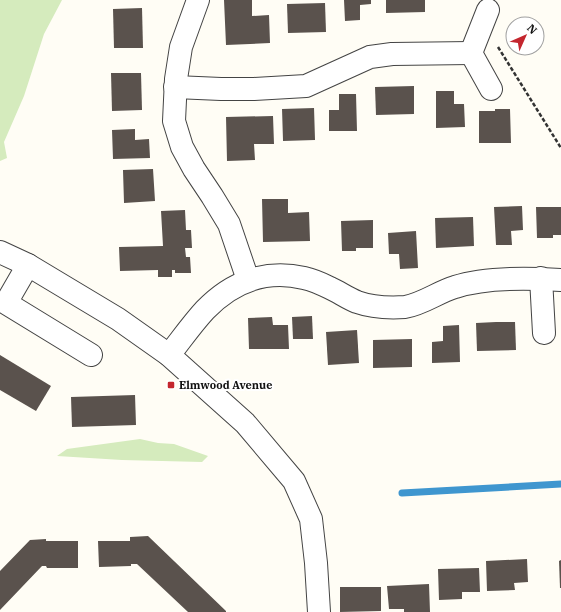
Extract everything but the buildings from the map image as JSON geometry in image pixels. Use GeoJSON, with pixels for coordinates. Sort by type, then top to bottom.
{"type":"FeatureCollection","features":[{"type":"Feature","properties":{"kind":"street"},"geometry":{"type":"LineString","coordinates":[[198,0],[181,47],[175,87],[174,121],[182,147],[194,169],[229,224],[248,280]]}},
{"type":"Feature","properties":{"kind":"street"},"geometry":{"type":"LineString","coordinates":[[471,53],[488,10]]}},
{"type":"Feature","properties":{"kind":"street"},"geometry":{"type":"LineString","coordinates":[[175,87],[221,90],[306,86],[370,58],[392,54],[471,53]]}},
{"type":"Feature","properties":{"kind":"street"},"geometry":{"type":"LineString","coordinates":[[471,53],[491,89]]}},
{"type":"Feature","properties":{"kind":"street"},"geometry":{"type":"LineString","coordinates":[[0,252],[28,265],[118,319],[169,355],[245,423],[294,481],[311,519],[316,563],[319,612]]}},
{"type":"Feature","properties":{"kind":"street"},"geometry":{"type":"LineString","coordinates":[[28,265],[6,302],[91,355]]}},
{"type":"Feature","properties":{"kind":"street"},"geometry":{"type":"LineString","coordinates":[[169,355],[205,310],[226,292],[248,280],[270,275],[304,278],[331,288],[357,302],[382,307],[406,306],[433,297],[455,287],[476,282],[494,280],[551,279],[544,332]]}},
{"type":"Feature","properties":{"kind":"path"},"geometry":{"type":"LineString","coordinates":[[498,46],[561,148]]}},
{"type":"Feature","properties":{"kind":"green space"},"geometry":{"type":"Polygon","coordinates":[[[0,0],[62,0],[44,34],[24,96],[4,142],[7,158],[0,161],[0,0]]]}},
{"type":"Feature","properties":{"kind":"green space"},"geometry":{"type":"Polygon","coordinates":[[[140,439],[158,443],[174,444],[208,456],[202,462],[122,460],[57,456],[67,449],[140,439]]]}},
{"type":"Feature","properties":{"kind":"waterway"},"geometry":{"type":"LineString","coordinates":[[402,493],[561,484]]}},
{"type":"Feature","properties":{"kind":"place","name":"Elmwood Avenue"},"geometry":{"type":"Point","coordinates":[171,385]}}]}
